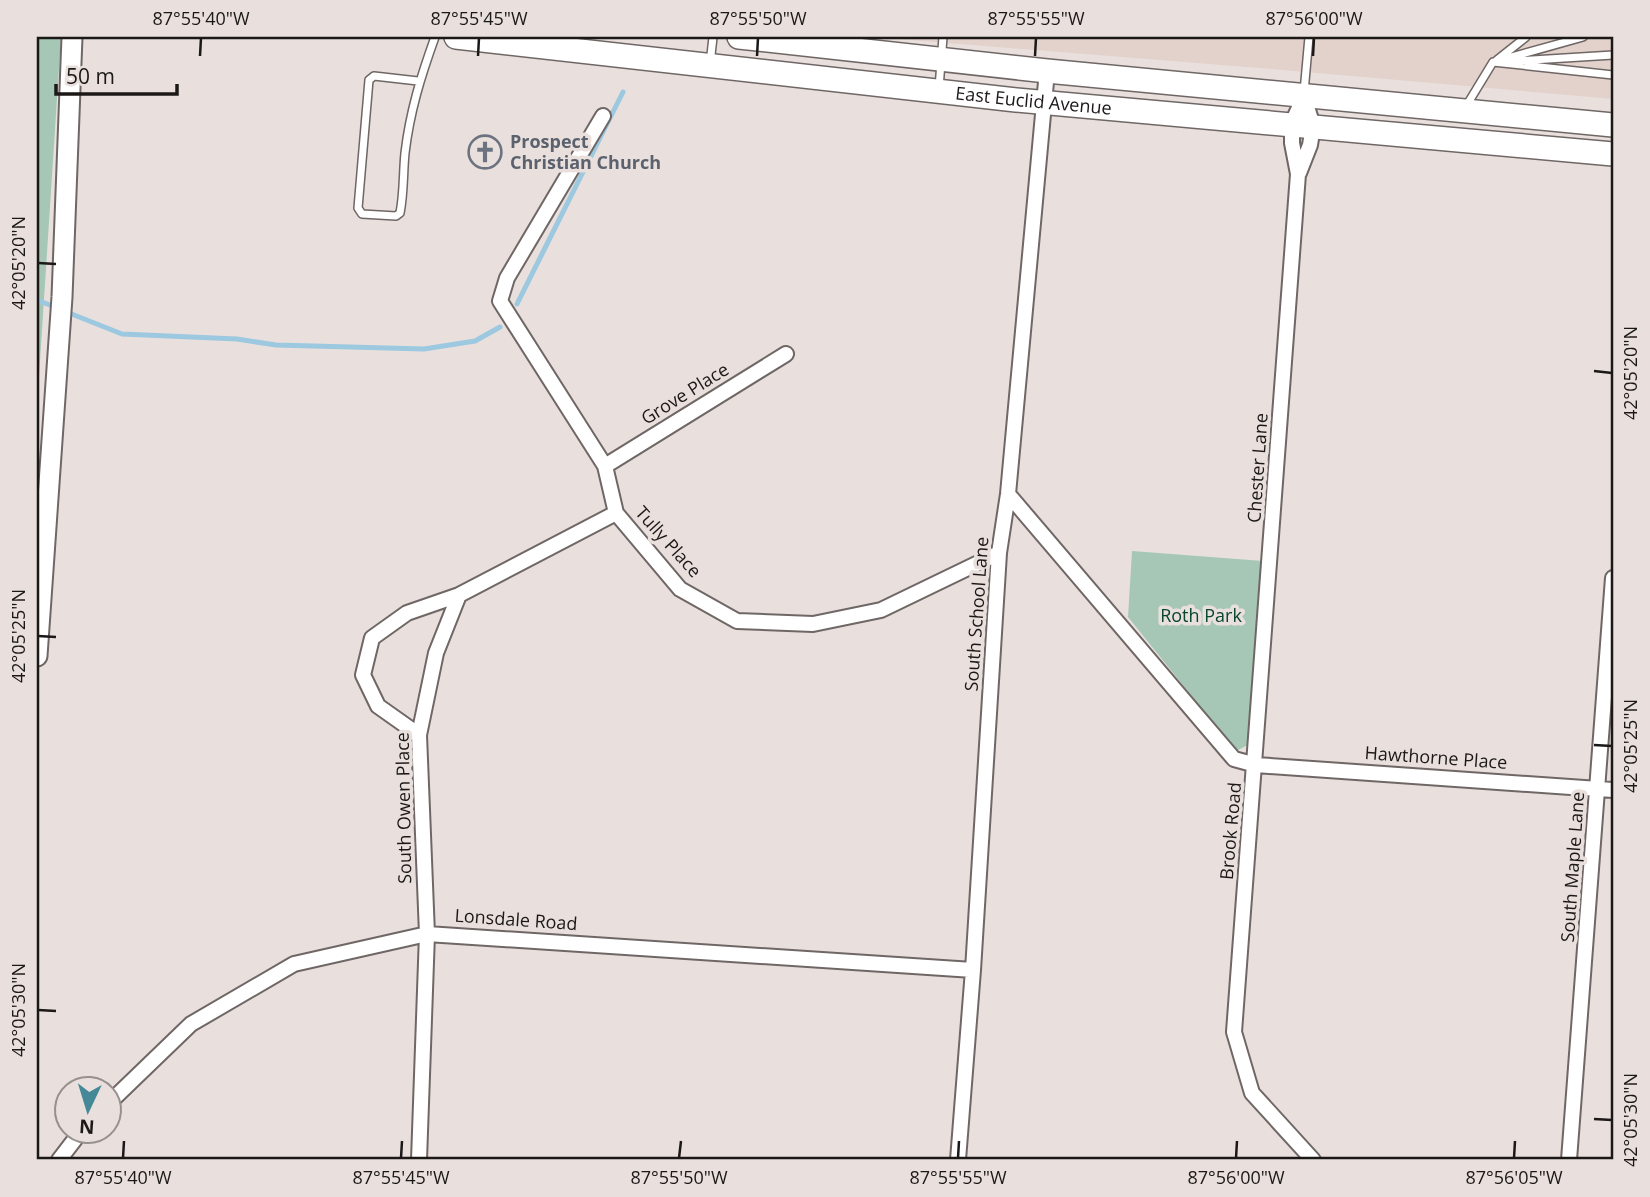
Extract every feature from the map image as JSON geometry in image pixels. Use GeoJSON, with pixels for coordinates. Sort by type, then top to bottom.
{"type":"FeatureCollection","features":[{"type":"Feature","properties":{"kind":"main road","name":"East Euclid Avenue"},"geometry":{"type":"LineString","coordinates":[[456,37],[1044,103],[1613,154]]}},
{"type":"Feature","properties":{"kind":"main road","name":"East Euclid Avenue"},"geometry":{"type":"LineString","coordinates":[[739,37],[942,48],[1047,71],[1613,125]]}},
{"type":"Feature","properties":{"kind":"street"},"geometry":{"type":"LineString","coordinates":[[37,656],[62,297],[72,37]]}},
{"type":"Feature","properties":{"kind":"street","name":"South School Lane"},"geometry":{"type":"LineString","coordinates":[[958,1160],[973,970],[999,553],[1008,494],[1047,71]]}},
{"type":"Feature","properties":{"kind":"street","name":"Chester Lane"},"geometry":{"type":"LineString","coordinates":[[1298,174],[1310,145],[1303,125],[1304,96]]}},
{"type":"Feature","properties":{"kind":"street","name":"Chester Lane"},"geometry":{"type":"LineString","coordinates":[[1256,765],[1298,174],[1292,143],[1303,125],[1304,96]]}},
{"type":"Feature","properties":{"kind":"street","name":"Tully Place"},"geometry":{"type":"LineString","coordinates":[[603,116],[507,278],[500,301],[605,466],[616,513],[680,589],[737,621],[813,624],[881,610],[999,553]]}},
{"type":"Feature","properties":{"kind":"street","name":"Grove Place"},"geometry":{"type":"LineString","coordinates":[[605,466],[786,354]]}},
{"type":"Feature","properties":{"kind":"street","name":"Brook Road"},"geometry":{"type":"LineString","coordinates":[[1008,494],[1226,752],[1234,759],[1256,765],[1234,1032],[1252,1093],[1313,1160]]}},
{"type":"Feature","properties":{"kind":"street"},"geometry":{"type":"LineString","coordinates":[[419,735],[378,706],[373,696],[363,675],[372,638],[407,613],[459,595],[616,513]]}},
{"type":"Feature","properties":{"kind":"street","name":"South Maple Lane"},"geometry":{"type":"LineString","coordinates":[[1569,1160],[1613,578]]}},
{"type":"Feature","properties":{"kind":"street","name":"South Owen Place"},"geometry":{"type":"LineString","coordinates":[[419,1160],[427,933],[419,735],[436,653],[459,595]]}},
{"type":"Feature","properties":{"kind":"street","name":"Hawthorne Place"},"geometry":{"type":"LineString","coordinates":[[1256,765],[1613,790]]}},
{"type":"Feature","properties":{"kind":"street","name":"Lonsdale Road"},"geometry":{"type":"LineString","coordinates":[[122,1091],[191,1024],[294,964],[427,933],[973,970]]}},
{"type":"Feature","properties":{"kind":"street"},"geometry":{"type":"LineString","coordinates":[[59,1160],[71,1144]]}},
{"type":"Feature","properties":{"kind":"lane"},"geometry":{"type":"LineString","coordinates":[[418,81],[374,76],[369,80],[358,208],[362,214],[396,216],[400,213],[405,153],[418,81],[435,37]]}},
{"type":"Feature","properties":{"kind":"lane"},"geometry":{"type":"LineString","coordinates":[[709,65],[713,37]]}},
{"type":"Feature","properties":{"kind":"lane"},"geometry":{"type":"LineString","coordinates":[[1304,96],[1310,37]]}},
{"type":"Feature","properties":{"kind":"lane"},"geometry":{"type":"LineString","coordinates":[[1463,111],[1493,62],[1526,37]]}},
{"type":"Feature","properties":{"kind":"lane"},"geometry":{"type":"LineString","coordinates":[[1493,62],[1583,37]]}},
{"type":"Feature","properties":{"kind":"lane"},"geometry":{"type":"LineString","coordinates":[[939,91],[942,48]]}},
{"type":"Feature","properties":{"kind":"lane"},"geometry":{"type":"LineString","coordinates":[[1493,62],[1613,55]]}},
{"type":"Feature","properties":{"kind":"lane"},"geometry":{"type":"LineString","coordinates":[[1493,62],[1613,75]]}},
{"type":"Feature","properties":{"kind":"shaded area"},"geometry":{"type":"Polygon","coordinates":[[[873,37],[1613,37],[1613,99],[1271,69],[873,37]]]}},
{"type":"Feature","properties":{"kind":"green space"},"geometry":{"type":"Polygon","coordinates":[[[37,37],[61,37],[37,407],[37,37]]]}},
{"type":"Feature","properties":{"kind":"green space","name":"Roth Park"},"geometry":{"type":"Polygon","coordinates":[[[1132,551],[1263,561],[1251,740],[1248,745],[1238,750],[1232,746],[1128,617],[1132,551]]]}},
{"type":"Feature","properties":{"kind":"waterway"},"geometry":{"type":"LineString","coordinates":[[517,304],[623,92]]}},
{"type":"Feature","properties":{"kind":"waterway"},"geometry":{"type":"LineString","coordinates":[[37,300],[55,307]]}},
{"type":"Feature","properties":{"kind":"waterway"},"geometry":{"type":"LineString","coordinates":[[64,311],[122,334],[237,339],[276,345],[424,349],[475,341],[500,327]]}},
{"type":"Feature","properties":{"kind":"place","name":"Prospect Christian Church"},"geometry":{"type":"Point","coordinates":[485,152]}}]}
